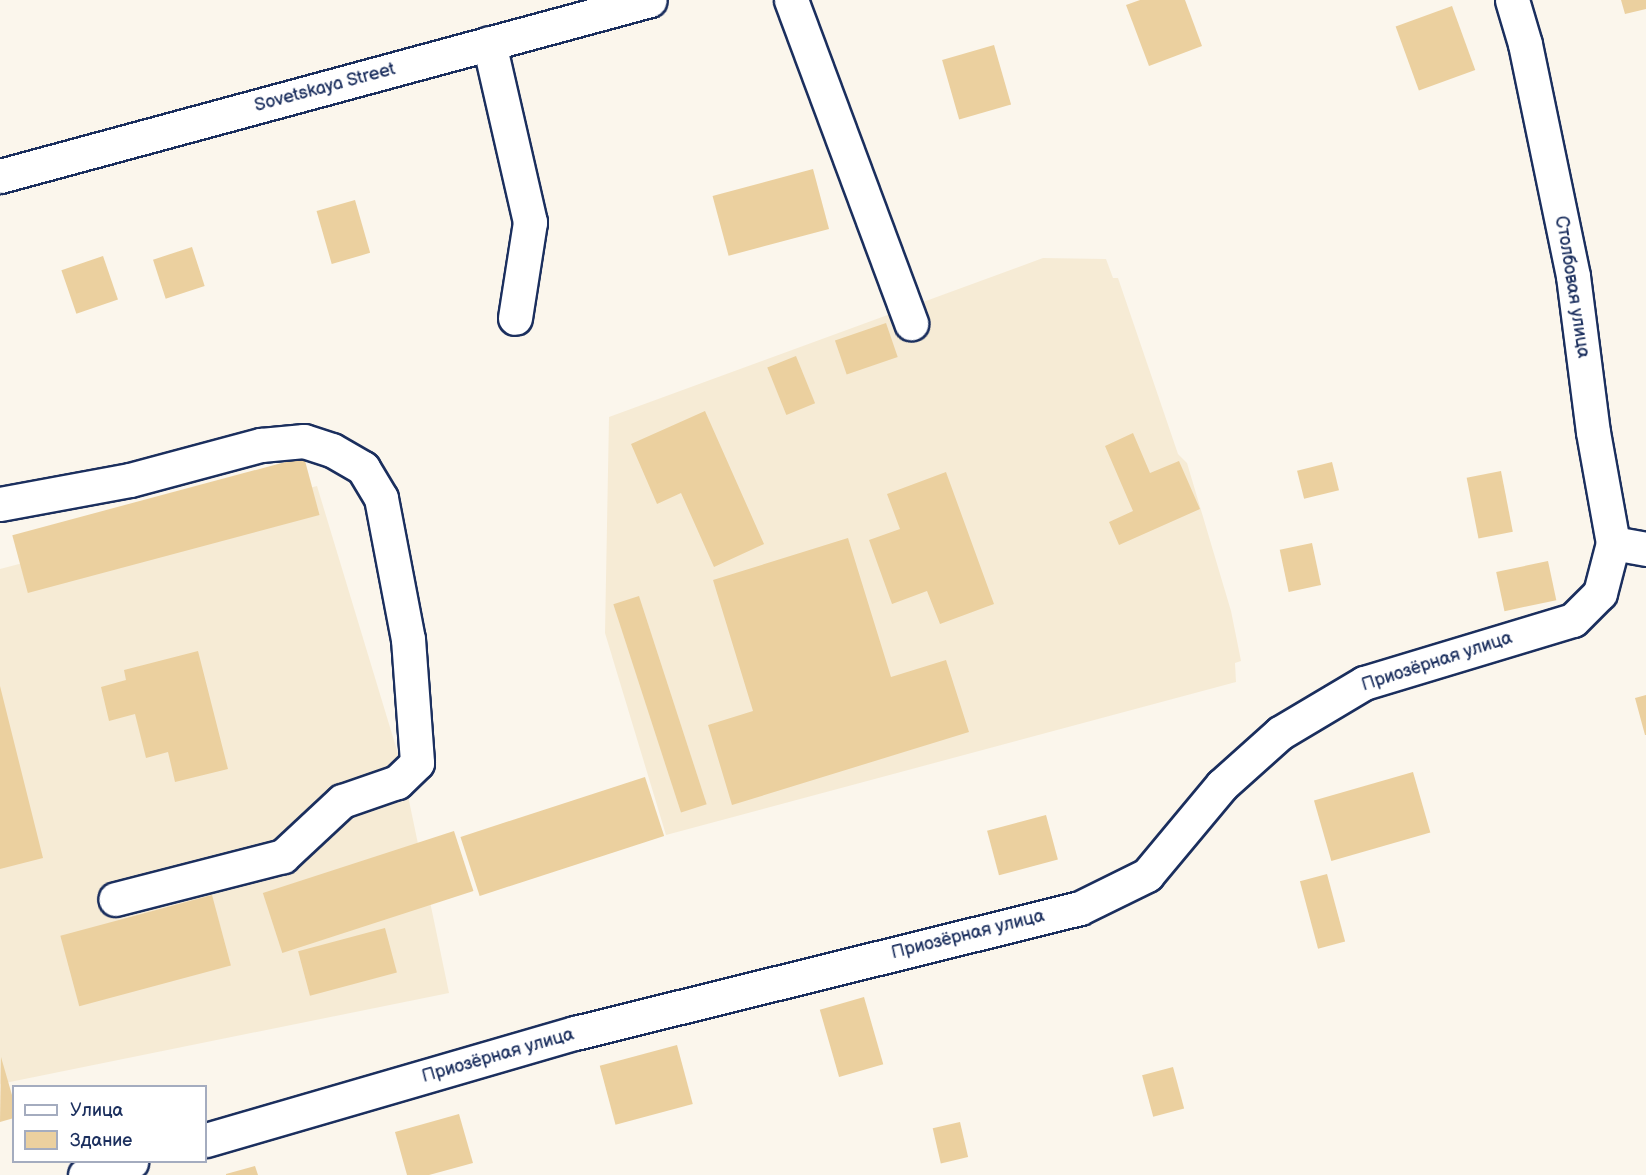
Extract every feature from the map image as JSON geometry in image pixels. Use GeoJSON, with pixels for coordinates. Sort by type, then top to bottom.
{"type":"FeatureCollection","features":[{"type":"Feature","properties":{"kind":"street","name":"Sovetskaya Street"},"geometry":{"type":"LineString","coordinates":[[0,176],[650,0]]}},
{"type":"Feature","properties":{"kind":"street"},"geometry":{"type":"LineString","coordinates":[[791,0],[911,323]]}},
{"type":"Feature","properties":{"kind":"street","name":"Столбовая улица"},"geometry":{"type":"LineString","coordinates":[[1512,0],[1525,44],[1573,276],[1593,432],[1613,543]]}},
{"type":"Feature","properties":{"kind":"street"},"geometry":{"type":"LineString","coordinates":[[489,43],[530,222],[515,318]]}},
{"type":"Feature","properties":{"kind":"street"},"geometry":{"type":"LineString","coordinates":[[0,504],[130,480],[261,445],[304,441],[332,450],[363,468],[381,498],[408,639],[417,763],[397,782],[342,801],[283,856],[115,899]]}},
{"type":"Feature","properties":{"kind":"street"},"geometry":{"type":"LineString","coordinates":[[1613,543],[1646,549]]}},
{"type":"Feature","properties":{"kind":"street","name":"Приозёрная улица"},"geometry":{"type":"LineString","coordinates":[[207,1140],[575,1033],[1080,908],[1148,875],[1222,785],[1280,733],[1364,683],[1573,620],[1600,593],[1613,543]]}},
{"type":"Feature","properties":{"kind":"street"},"geometry":{"type":"LineString","coordinates":[[85,1175],[124,1163]]}},
{"type":"Feature","properties":{"kind":"shaded area"},"geometry":{"type":"Polygon","coordinates":[[[1043,258],[1106,259],[1113,278],[1118,278],[1178,454],[1187,463],[1231,611],[1241,661],[1235,663],[1236,682],[666,835],[605,633],[609,417],[1043,258]]]}},
{"type":"Feature","properties":{"kind":"shaded area"},"geometry":{"type":"Polygon","coordinates":[[[317,486],[402,767],[449,993],[0,1084],[0,569],[317,486]]]}},
{"type":"Feature","properties":{"kind":"building"},"geometry":{"type":"Polygon","coordinates":[[[1140,0],[1185,0],[1202,46],[1149,66],[1126,5],[1140,0]]]}},
{"type":"Feature","properties":{"kind":"building"},"geometry":{"type":"Polygon","coordinates":[[[1621,0],[1646,0],[1646,9],[1625,14],[1621,0]]]}},
{"type":"Feature","properties":{"kind":"building"},"geometry":{"type":"Polygon","coordinates":[[[1452,6],[1475,70],[1419,90],[1396,27],[1452,6]]]}},
{"type":"Feature","properties":{"kind":"building"},"geometry":{"type":"Polygon","coordinates":[[[994,45],[1011,105],[959,119],[942,60],[994,45]]]}},
{"type":"Feature","properties":{"kind":"building"},"geometry":{"type":"Polygon","coordinates":[[[813,169],[829,229],[729,256],[713,196],[813,169]]]}},
{"type":"Feature","properties":{"kind":"building"},"geometry":{"type":"Polygon","coordinates":[[[355,200],[370,253],[332,264],[317,211],[355,200]]]}},
{"type":"Feature","properties":{"kind":"building"},"geometry":{"type":"Polygon","coordinates":[[[192,247],[205,286],[166,299],[153,260],[192,247]]]}},
{"type":"Feature","properties":{"kind":"building"},"geometry":{"type":"Polygon","coordinates":[[[103,256],[118,299],[76,314],[61,270],[103,256]]]}},
{"type":"Feature","properties":{"kind":"building"},"geometry":{"type":"Polygon","coordinates":[[[886,323],[898,357],[847,375],[835,341],[886,323]]]}},
{"type":"Feature","properties":{"kind":"building"},"geometry":{"type":"Polygon","coordinates":[[[796,356],[815,403],[786,415],[767,368],[796,356]]]}},
{"type":"Feature","properties":{"kind":"building"},"geometry":{"type":"Polygon","coordinates":[[[705,411],[764,544],[714,567],[681,493],[657,504],[631,444],[705,411]]]}},
{"type":"Feature","properties":{"kind":"building"},"geometry":{"type":"Polygon","coordinates":[[[1133,433],[1150,473],[1179,461],[1200,509],[1119,545],[1109,522],[1133,511],[1105,446],[1133,433]]]}},
{"type":"Feature","properties":{"kind":"building"},"geometry":{"type":"Polygon","coordinates":[[[304,457],[320,515],[28,593],[12,535],[304,457]]]}},
{"type":"Feature","properties":{"kind":"building"},"geometry":{"type":"Polygon","coordinates":[[[1332,462],[1339,490],[1304,499],[1297,471],[1332,462]]]}},
{"type":"Feature","properties":{"kind":"building"},"geometry":{"type":"Polygon","coordinates":[[[1501,471],[1513,532],[1478,539],[1467,478],[1501,471]]]}},
{"type":"Feature","properties":{"kind":"building"},"geometry":{"type":"Polygon","coordinates":[[[946,472],[994,604],[940,624],[927,591],[892,604],[869,540],[900,529],[887,494],[946,472]]]}},
{"type":"Feature","properties":{"kind":"building"},"geometry":{"type":"Polygon","coordinates":[[[848,538],[891,677],[946,660],[969,732],[732,805],[708,725],[753,711],[713,580],[848,538]]]}},
{"type":"Feature","properties":{"kind":"building"},"geometry":{"type":"Polygon","coordinates":[[[1312,543],[1321,585],[1289,592],[1280,550],[1312,543]]]}},
{"type":"Feature","properties":{"kind":"building"},"geometry":{"type":"Polygon","coordinates":[[[1548,561],[1556,600],[1504,611],[1496,572],[1548,561]]]}},
{"type":"Feature","properties":{"kind":"building"},"geometry":{"type":"Polygon","coordinates":[[[639,596],[707,804],[681,813],[613,604],[639,596]]]}},
{"type":"Feature","properties":{"kind":"building"},"geometry":{"type":"Polygon","coordinates":[[[198,651],[228,769],[175,782],[168,752],[146,758],[135,714],[109,721],[101,687],[126,680],[124,670],[198,651]]]}},
{"type":"Feature","properties":{"kind":"building"},"geometry":{"type":"Polygon","coordinates":[[[0,686],[43,858],[0,869],[0,686]]]}},
{"type":"Feature","properties":{"kind":"building"},"geometry":{"type":"Polygon","coordinates":[[[1646,695],[1646,735],[1645,735],[1635,698],[1646,695]]]}},
{"type":"Feature","properties":{"kind":"building"},"geometry":{"type":"Polygon","coordinates":[[[1413,772],[1430,833],[1331,861],[1314,800],[1413,772]]]}},
{"type":"Feature","properties":{"kind":"building"},"geometry":{"type":"Polygon","coordinates":[[[645,777],[664,836],[480,896],[460,837],[645,777]]]}},
{"type":"Feature","properties":{"kind":"building"},"geometry":{"type":"Polygon","coordinates":[[[1046,815],[1058,859],[999,875],[987,831],[1046,815]]]}},
{"type":"Feature","properties":{"kind":"building"},"geometry":{"type":"Polygon","coordinates":[[[454,831],[473,891],[282,953],[263,893],[454,831]]]}},
{"type":"Feature","properties":{"kind":"building"},"geometry":{"type":"Polygon","coordinates":[[[1327,874],[1345,942],[1318,949],[1300,881],[1327,874]]]}},
{"type":"Feature","properties":{"kind":"building"},"geometry":{"type":"Polygon","coordinates":[[[212,895],[231,966],[79,1006],[60,936],[212,895]]]}},
{"type":"Feature","properties":{"kind":"building"},"geometry":{"type":"Polygon","coordinates":[[[385,928],[397,972],[310,996],[298,951],[385,928]]]}},
{"type":"Feature","properties":{"kind":"building"},"geometry":{"type":"Polygon","coordinates":[[[864,997],[883,1064],[839,1077],[820,1010],[864,997]]]}},
{"type":"Feature","properties":{"kind":"building"},"geometry":{"type":"Polygon","coordinates":[[[677,1045],[693,1104],[616,1125],[600,1066],[677,1045]]]}},
{"type":"Feature","properties":{"kind":"building"},"geometry":{"type":"Polygon","coordinates":[[[1,1057],[12,1095],[12,1119],[0,1122],[1,1057]]]}},
{"type":"Feature","properties":{"kind":"building"},"geometry":{"type":"Polygon","coordinates":[[[1173,1067],[1184,1109],[1153,1117],[1142,1075],[1173,1067]]]}},
{"type":"Feature","properties":{"kind":"building"},"geometry":{"type":"Polygon","coordinates":[[[459,1114],[473,1163],[429,1175],[407,1175],[395,1132],[459,1114]]]}},
{"type":"Feature","properties":{"kind":"building"},"geometry":{"type":"Polygon","coordinates":[[[960,1122],[968,1157],[941,1163],[933,1128],[960,1122]]]}},
{"type":"Feature","properties":{"kind":"building"},"geometry":{"type":"Polygon","coordinates":[[[255,1166],[258,1175],[226,1175],[226,1174],[255,1166]]]}}]}
